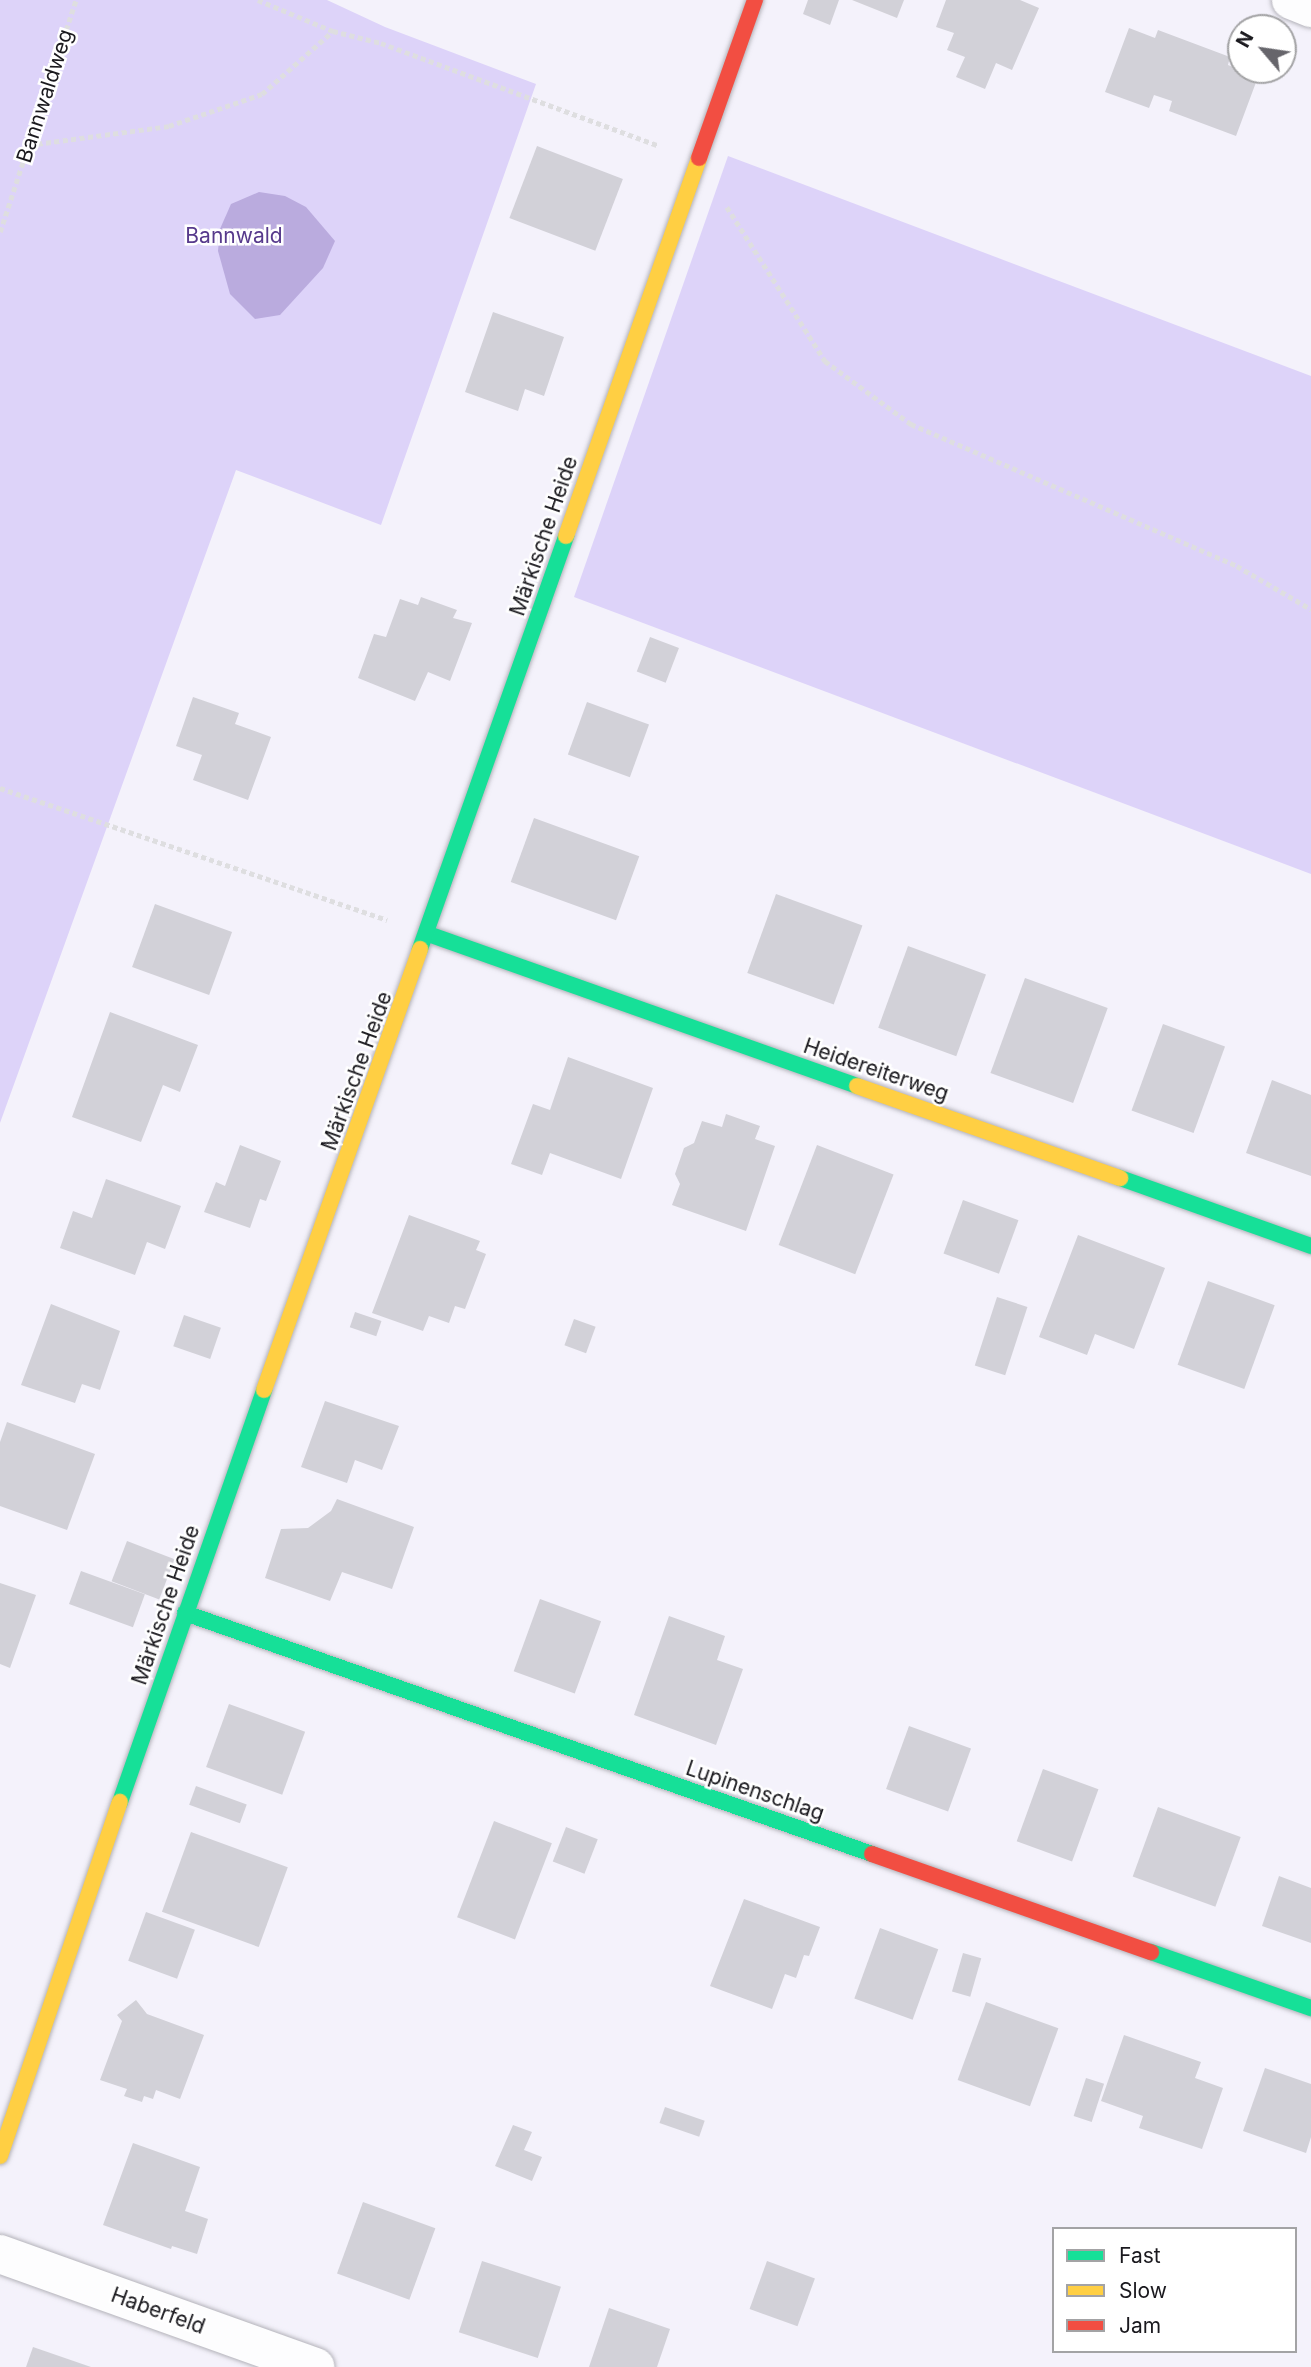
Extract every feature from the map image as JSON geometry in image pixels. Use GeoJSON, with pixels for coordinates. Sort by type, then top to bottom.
{"type":"FeatureCollection","features":[{"type":"Feature","properties":{"kind":"street","name":"Märkische Heide"},"geometry":{"type":"LineString","coordinates":[[0,2156],[185,1613],[428,934],[755,0]]}},
{"type":"Feature","properties":{"kind":"street"},"geometry":{"type":"LineString","coordinates":[[1291,0],[1311,8]]}},
{"type":"Feature","properties":{"kind":"street","name":"Heidereiterweg"},"geometry":{"type":"LineString","coordinates":[[428,934],[1311,1246]]}},
{"type":"Feature","properties":{"kind":"street","name":"Lupinenschlag"},"geometry":{"type":"LineString","coordinates":[[185,1613],[1311,2008]]}},
{"type":"Feature","properties":{"kind":"street","name":"Haberfeld"},"geometry":{"type":"LineString","coordinates":[[0,2254],[315,2367]]}},
{"type":"Feature","properties":{"kind":"path","name":"Bannwaldweg"},"geometry":{"type":"LineString","coordinates":[[0,232],[76,0]]}},
{"type":"Feature","properties":{"kind":"path"},"geometry":{"type":"LineString","coordinates":[[258,0],[333,31],[380,43],[698,160],[825,361],[911,424],[1237,566],[1311,609]]}},
{"type":"Feature","properties":{"kind":"path"},"geometry":{"type":"LineString","coordinates":[[29,145],[169,126],[262,94],[333,31]]}},
{"type":"Feature","properties":{"kind":"path"},"geometry":{"type":"LineString","coordinates":[[0,788],[428,934]]}},
{"type":"Feature","properties":{"kind":"green space","name":"Bannwald"},"geometry":{"type":"Polygon","coordinates":[[[0,0],[327,0],[385,27],[536,84],[381,525],[236,470],[0,1123],[0,0]]]}},
{"type":"Feature","properties":{"kind":"green space"},"geometry":{"type":"Polygon","coordinates":[[[728,156],[1311,376],[1311,874],[574,597],[728,156]]]}},
{"type":"Feature","properties":{"kind":"shaded area"},"geometry":{"type":"Polygon","coordinates":[[[259,192],[285,196],[306,207],[335,241],[323,268],[280,315],[255,319],[230,294],[218,251],[220,229],[231,204],[259,192]]]}},
{"type":"Feature","properties":{"kind":"building"},"geometry":{"type":"Polygon","coordinates":[[[808,0],[839,0],[830,25],[803,14],[808,0]]]}},
{"type":"Feature","properties":{"kind":"building"},"geometry":{"type":"Polygon","coordinates":[[[852,0],[904,0],[897,18],[852,0]]]}},
{"type":"Feature","properties":{"kind":"building"},"geometry":{"type":"Polygon","coordinates":[[[946,0],[1020,0],[1039,8],[1012,70],[996,63],[985,89],[956,77],[965,57],[947,50],[954,33],[936,27],[946,0]]]}},
{"type":"Feature","properties":{"kind":"building"},"geometry":{"type":"Polygon","coordinates":[[[1129,28],[1155,38],[1158,30],[1227,56],[1227,84],[1255,84],[1236,136],[1169,111],[1172,101],[1154,95],[1149,108],[1105,92],[1129,28]]]}},
{"type":"Feature","properties":{"kind":"building"},"geometry":{"type":"Polygon","coordinates":[[[537,146],[623,179],[595,251],[509,218],[537,146]]]}},
{"type":"Feature","properties":{"kind":"building"},"geometry":{"type":"Polygon","coordinates":[[[493,312],[564,337],[544,396],[525,389],[518,411],[465,392],[493,312]]]}},
{"type":"Feature","properties":{"kind":"building"},"geometry":{"type":"Polygon","coordinates":[[[421,597],[457,610],[453,618],[472,623],[450,681],[428,672],[415,701],[358,678],[374,634],[386,637],[400,599],[418,605],[421,597]]]}},
{"type":"Feature","properties":{"kind":"building"},"geometry":{"type":"Polygon","coordinates":[[[650,637],[679,648],[666,683],[637,672],[650,637]]]}},
{"type":"Feature","properties":{"kind":"building"},"geometry":{"type":"Polygon","coordinates":[[[193,697],[239,713],[235,724],[271,737],[248,800],[193,780],[202,755],[176,746],[193,697]]]}},
{"type":"Feature","properties":{"kind":"building"},"geometry":{"type":"Polygon","coordinates":[[[587,702],[649,725],[630,777],[568,755],[587,702]]]}},
{"type":"Feature","properties":{"kind":"building"},"geometry":{"type":"Polygon","coordinates":[[[534,818],[639,856],[616,920],[511,882],[534,818]]]}},
{"type":"Feature","properties":{"kind":"building"},"geometry":{"type":"Polygon","coordinates":[[[776,894],[862,925],[834,1004],[747,973],[776,894]]]}},
{"type":"Feature","properties":{"kind":"building"},"geometry":{"type":"Polygon","coordinates":[[[155,904],[232,932],[209,995],[132,967],[155,904]]]}},
{"type":"Feature","properties":{"kind":"building"},"geometry":{"type":"Polygon","coordinates":[[[908,946],[986,974],[956,1056],[878,1028],[908,946]]]}},
{"type":"Feature","properties":{"kind":"building"},"geometry":{"type":"Polygon","coordinates":[[[1025,978],[1108,1008],[1073,1103],[990,1073],[1025,978]]]}},
{"type":"Feature","properties":{"kind":"building"},"geometry":{"type":"Polygon","coordinates":[[[110,1012],[198,1045],[180,1092],[163,1085],[141,1142],[72,1117],[110,1012]]]}},
{"type":"Feature","properties":{"kind":"building"},"geometry":{"type":"Polygon","coordinates":[[[1163,1024],[1225,1047],[1194,1133],[1132,1110],[1163,1024]]]}},
{"type":"Feature","properties":{"kind":"building"},"geometry":{"type":"Polygon","coordinates":[[[568,1057],[653,1088],[621,1179],[550,1153],[542,1175],[511,1164],[533,1104],[550,1110],[568,1057]]]}},
{"type":"Feature","properties":{"kind":"building"},"geometry":{"type":"Polygon","coordinates":[[[1272,1080],[1311,1095],[1311,1176],[1246,1153],[1272,1080]]]}},
{"type":"Feature","properties":{"kind":"building"},"geometry":{"type":"Polygon","coordinates":[[[726,1114],[760,1126],[755,1139],[775,1146],[746,1231],[672,1205],[680,1184],[675,1174],[684,1148],[694,1143],[702,1121],[722,1127],[726,1114]]]}},
{"type":"Feature","properties":{"kind":"building"},"geometry":{"type":"Polygon","coordinates":[[[240,1145],[281,1161],[266,1201],[260,1199],[250,1228],[204,1212],[216,1182],[225,1186],[240,1145]]]}},
{"type":"Feature","properties":{"kind":"building"},"geometry":{"type":"Polygon","coordinates":[[[817,1145],[894,1174],[855,1274],[779,1245],[817,1145]]]}},
{"type":"Feature","properties":{"kind":"building"},"geometry":{"type":"Polygon","coordinates":[[[106,1179],[181,1206],[165,1249],[147,1242],[135,1275],[60,1248],[73,1211],[92,1218],[106,1179]]]}},
{"type":"Feature","properties":{"kind":"building"},"geometry":{"type":"Polygon","coordinates":[[[963,1200],[1018,1220],[999,1274],[944,1254],[963,1200]]]}},
{"type":"Feature","properties":{"kind":"building"},"geometry":{"type":"Polygon","coordinates":[[[409,1215],[480,1241],[476,1250],[486,1254],[465,1309],[455,1306],[449,1323],[429,1316],[423,1331],[372,1313],[409,1215]]]}},
{"type":"Feature","properties":{"kind":"building"},"geometry":{"type":"Polygon","coordinates":[[[1078,1235],[1165,1268],[1134,1349],[1095,1334],[1087,1355],[1039,1337],[1078,1235]]]}},
{"type":"Feature","properties":{"kind":"building"},"geometry":{"type":"Polygon","coordinates":[[[1208,1281],[1275,1305],[1244,1389],[1178,1365],[1208,1281]]]}},
{"type":"Feature","properties":{"kind":"building"},"geometry":{"type":"Polygon","coordinates":[[[997,1297],[1027,1307],[1005,1375],[975,1365],[997,1297]]]}},
{"type":"Feature","properties":{"kind":"building"},"geometry":{"type":"Polygon","coordinates":[[[51,1304],[120,1331],[100,1390],[82,1384],[75,1403],[21,1385],[51,1304]]]}},
{"type":"Feature","properties":{"kind":"building"},"geometry":{"type":"Polygon","coordinates":[[[355,1312],[381,1321],[376,1336],[350,1327],[355,1312]]]}},
{"type":"Feature","properties":{"kind":"building"},"geometry":{"type":"Polygon","coordinates":[[[184,1315],[221,1328],[210,1359],[173,1346],[184,1315]]]}},
{"type":"Feature","properties":{"kind":"building"},"geometry":{"type":"Polygon","coordinates":[[[574,1319],[596,1327],[586,1353],[564,1345],[574,1319]]]}},
{"type":"Feature","properties":{"kind":"building"},"geometry":{"type":"Polygon","coordinates":[[[325,1401],[399,1426],[382,1470],[355,1460],[347,1483],[301,1467],[325,1401]]]}},
{"type":"Feature","properties":{"kind":"building"},"geometry":{"type":"Polygon","coordinates":[[[7,1422],[95,1454],[67,1530],[0,1506],[0,1442],[7,1422]]]}},
{"type":"Feature","properties":{"kind":"building"},"geometry":{"type":"Polygon","coordinates":[[[337,1499],[414,1527],[392,1589],[342,1572],[330,1601],[265,1578],[281,1529],[308,1528],[331,1511],[337,1499]]]}},
{"type":"Feature","properties":{"kind":"building"},"geometry":{"type":"Polygon","coordinates":[[[127,1541],[175,1559],[159,1599],[112,1581],[127,1541]]]}},
{"type":"Feature","properties":{"kind":"building"},"geometry":{"type":"Polygon","coordinates":[[[81,1571],[145,1594],[133,1627],[69,1604],[81,1571]]]}},
{"type":"Feature","properties":{"kind":"building"},"geometry":{"type":"Polygon","coordinates":[[[0,1583],[36,1595],[10,1668],[0,1664],[0,1583]]]}},
{"type":"Feature","properties":{"kind":"building"},"geometry":{"type":"Polygon","coordinates":[[[540,1599],[601,1621],[575,1694],[514,1671],[540,1599]]]}},
{"type":"Feature","properties":{"kind":"building"},"geometry":{"type":"Polygon","coordinates":[[[669,1616],[725,1636],[717,1660],[743,1669],[716,1745],[634,1715],[669,1616]]]}},
{"type":"Feature","properties":{"kind":"building"},"geometry":{"type":"Polygon","coordinates":[[[229,1704],[305,1732],[282,1795],[206,1767],[229,1704]]]}},
{"type":"Feature","properties":{"kind":"building"},"geometry":{"type":"Polygon","coordinates":[[[909,1726],[971,1749],[948,1812],[886,1789],[909,1726]]]}},
{"type":"Feature","properties":{"kind":"building"},"geometry":{"type":"Polygon","coordinates":[[[1043,1769],[1098,1789],[1072,1862],[1017,1841],[1043,1769]]]}},
{"type":"Feature","properties":{"kind":"building"},"geometry":{"type":"Polygon","coordinates":[[[196,1786],[247,1804],[240,1823],[189,1805],[196,1786]]]}},
{"type":"Feature","properties":{"kind":"building"},"geometry":{"type":"Polygon","coordinates":[[[1158,1807],[1241,1837],[1215,1907],[1133,1877],[1158,1807]]]}},
{"type":"Feature","properties":{"kind":"building"},"geometry":{"type":"Polygon","coordinates":[[[494,1821],[552,1843],[515,1939],[457,1917],[494,1821]]]}},
{"type":"Feature","properties":{"kind":"building"},"geometry":{"type":"Polygon","coordinates":[[[566,1827],[598,1839],[584,1874],[553,1862],[566,1827]]]}},
{"type":"Feature","properties":{"kind":"building"},"geometry":{"type":"Polygon","coordinates":[[[191,1832],[288,1867],[259,1947],[162,1912],[191,1832]]]}},
{"type":"Feature","properties":{"kind":"building"},"geometry":{"type":"Polygon","coordinates":[[[1279,1876],[1311,1888],[1311,1943],[1262,1926],[1279,1876]]]}},
{"type":"Feature","properties":{"kind":"building"},"geometry":{"type":"Polygon","coordinates":[[[744,1899],[820,1927],[809,1956],[804,1955],[796,1978],[785,1974],[772,2009],[710,1986],[744,1899]]]}},
{"type":"Feature","properties":{"kind":"building"},"geometry":{"type":"Polygon","coordinates":[[[146,1912],[195,1930],[177,1979],[128,1961],[146,1912]]]}},
{"type":"Feature","properties":{"kind":"building"},"geometry":{"type":"Polygon","coordinates":[[[880,1928],[938,1949],[913,2020],[854,1998],[880,1928]]]}},
{"type":"Feature","properties":{"kind":"building"},"geometry":{"type":"Polygon","coordinates":[[[963,1953],[981,1958],[970,1997],[952,1991],[963,1953]]]}},
{"type":"Feature","properties":{"kind":"building"},"geometry":{"type":"Polygon","coordinates":[[[136,2000],[147,2014],[204,2035],[180,2099],[156,2090],[153,2099],[144,2096],[142,2102],[124,2096],[127,2089],[100,2080],[122,2021],[117,2015],[136,2000]]]}},
{"type":"Feature","properties":{"kind":"building"},"geometry":{"type":"Polygon","coordinates":[[[986,2002],[1058,2028],[1030,2106],[958,2080],[986,2002]]]}},
{"type":"Feature","properties":{"kind":"building"},"geometry":{"type":"Polygon","coordinates":[[[1124,2035],[1201,2062],[1195,2078],[1223,2088],[1202,2149],[1139,2128],[1143,2116],[1101,2101],[1124,2035]]]}},
{"type":"Feature","properties":{"kind":"building"},"geometry":{"type":"Polygon","coordinates":[[[1265,2068],[1311,2084],[1311,2137],[1306,2153],[1243,2131],[1265,2068]]]}},
{"type":"Feature","properties":{"kind":"building"},"geometry":{"type":"Polygon","coordinates":[[[1086,2078],[1104,2084],[1092,2122],[1074,2116],[1086,2078]]]}},
{"type":"Feature","properties":{"kind":"building"},"geometry":{"type":"Polygon","coordinates":[[[665,2107],[705,2121],[699,2137],[659,2123],[665,2107]]]}},
{"type":"Feature","properties":{"kind":"building"},"geometry":{"type":"Polygon","coordinates":[[[513,2125],[532,2132],[524,2150],[542,2157],[532,2181],[495,2166],[513,2125]]]}},
{"type":"Feature","properties":{"kind":"building"},"geometry":{"type":"Polygon","coordinates":[[[133,2143],[200,2167],[185,2211],[208,2219],[197,2254],[172,2246],[171,2249],[103,2225],[133,2143]]]}},
{"type":"Feature","properties":{"kind":"building"},"geometry":{"type":"Polygon","coordinates":[[[363,2202],[435,2228],[409,2300],[337,2273],[363,2202]]]}},
{"type":"Feature","properties":{"kind":"building"},"geometry":{"type":"Polygon","coordinates":[[[482,2261],[561,2287],[538,2358],[459,2332],[482,2261]]]}},
{"type":"Feature","properties":{"kind":"building"},"geometry":{"type":"Polygon","coordinates":[[[767,2261],[815,2278],[797,2326],[750,2309],[767,2261]]]}},
{"type":"Feature","properties":{"kind":"building"},"geometry":{"type":"Polygon","coordinates":[[[609,2308],[670,2329],[657,2367],[589,2367],[609,2308]]]}},
{"type":"Feature","properties":{"kind":"building"},"geometry":{"type":"Polygon","coordinates":[[[33,2347],[91,2367],[26,2367],[33,2347]]]}},
{"type":"Feature","properties":{"kind":"traffic: fast"},"geometry":{"type":"LineString","coordinates":[[420,949],[566,536]]}},
{"type":"Feature","properties":{"kind":"traffic: fast"},"geometry":{"type":"LineString","coordinates":[[428,934],[857,1086]]}},
{"type":"Feature","properties":{"kind":"traffic: fast"},"geometry":{"type":"LineString","coordinates":[[1120,1178],[1311,1246]]}},
{"type":"Feature","properties":{"kind":"traffic: fast"},"geometry":{"type":"LineString","coordinates":[[120,1802],[264,1390]]}},
{"type":"Feature","properties":{"kind":"traffic: fast"},"geometry":{"type":"LineString","coordinates":[[185,1613],[872,1854]]}},
{"type":"Feature","properties":{"kind":"traffic: fast"},"geometry":{"type":"LineString","coordinates":[[1151,1952],[1311,2008]]}},
{"type":"Feature","properties":{"kind":"traffic: slow"},"geometry":{"type":"LineString","coordinates":[[566,536],[699,158]]}},
{"type":"Feature","properties":{"kind":"traffic: slow"},"geometry":{"type":"LineString","coordinates":[[264,1390],[420,949]]}},
{"type":"Feature","properties":{"kind":"traffic: slow"},"geometry":{"type":"LineString","coordinates":[[857,1086],[1120,1178]]}},
{"type":"Feature","properties":{"kind":"traffic: slow"},"geometry":{"type":"LineString","coordinates":[[0,2156],[120,1802]]}},
{"type":"Feature","properties":{"kind":"traffic: jam"},"geometry":{"type":"LineString","coordinates":[[699,158],[755,0]]}},
{"type":"Feature","properties":{"kind":"traffic: jam"},"geometry":{"type":"LineString","coordinates":[[872,1854],[1151,1952]]}}]}
